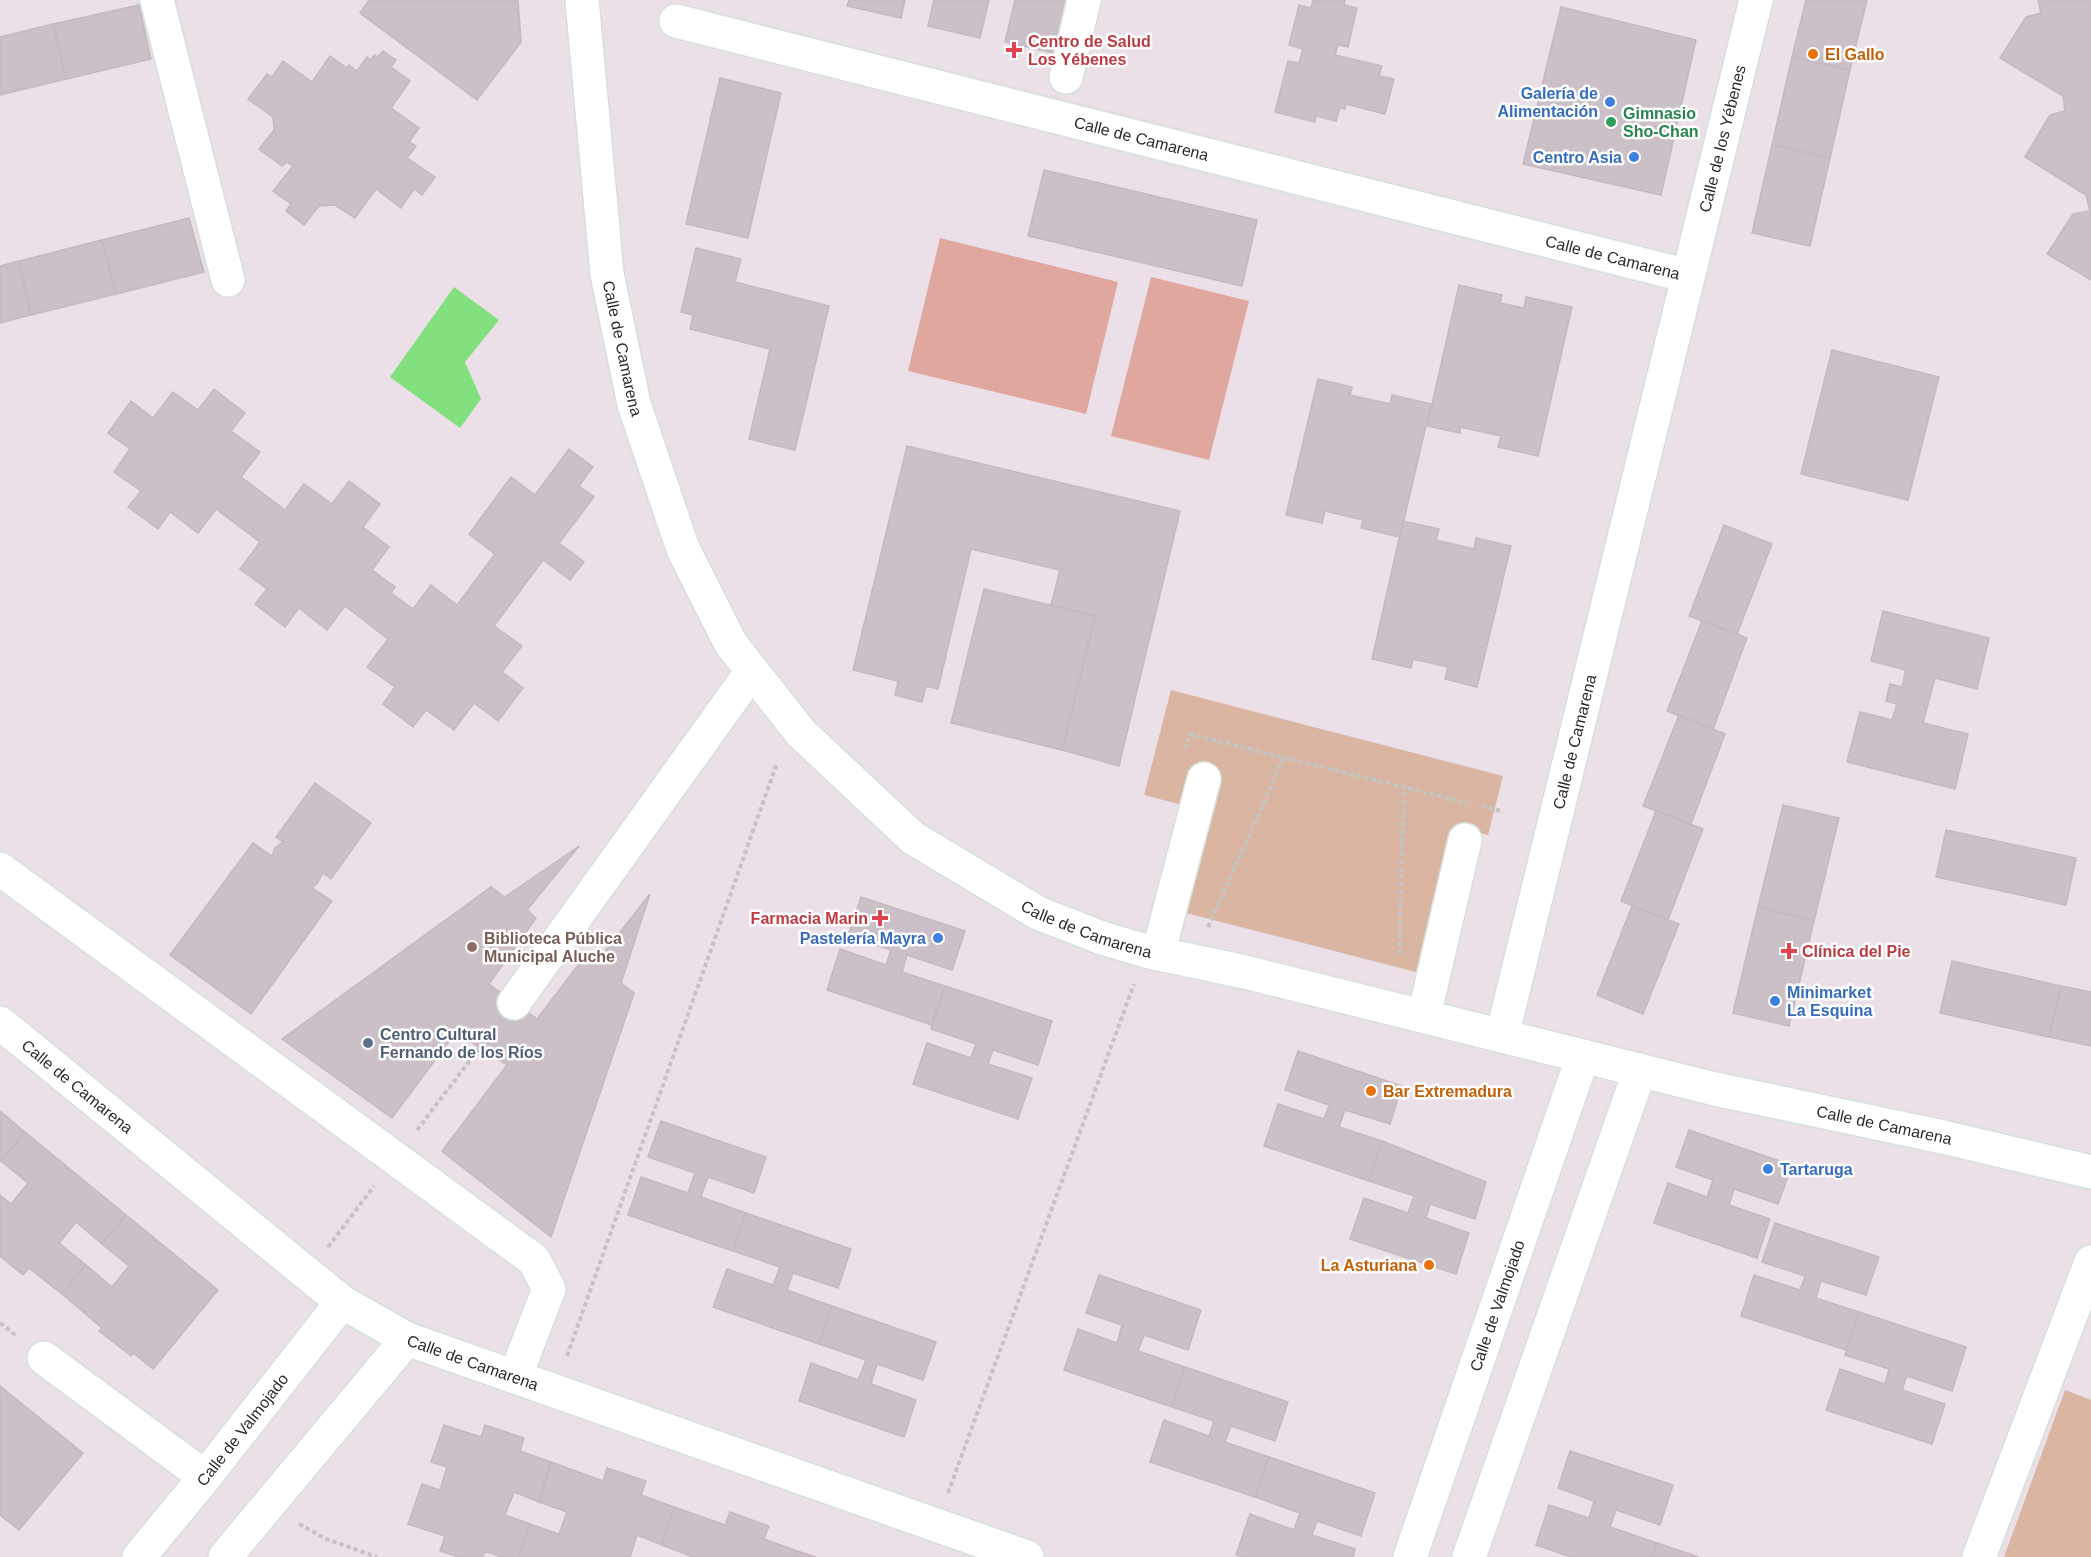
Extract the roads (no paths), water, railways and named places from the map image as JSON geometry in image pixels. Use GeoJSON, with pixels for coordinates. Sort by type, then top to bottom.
{"type":"FeatureCollection","features":[{"type":"Feature","properties":{"kind":"street"},"geometry":{"type":"LineString","coordinates":[[157,0],[228,280]]}},
{"type":"Feature","properties":{"kind":"street","name":"Calle de Camarena"},"geometry":{"type":"LineString","coordinates":[[582,0],[607,274],[634,404],[683,549],[731,644],[801,733],[913,838],[1038,914],[1102,938],[1158,954],[1245,972],[1715,1089],[1943,1137],[2091,1172]]}},
{"type":"Feature","properties":{"kind":"street"},"geometry":{"type":"LineString","coordinates":[[1066,77],[1084,0]]}},
{"type":"Feature","properties":{"kind":"street","name":"Calle de los Yébenes"},"geometry":{"type":"LineString","coordinates":[[1688,276],[1756,0]]}},
{"type":"Feature","properties":{"kind":"street","name":"Calle de Camarena"},"geometry":{"type":"LineString","coordinates":[[676,21],[1688,276],[1502,1036]]}},
{"type":"Feature","properties":{"kind":"street"},"geometry":{"type":"LineString","coordinates":[[514,1002],[752,671]]}},
{"type":"Feature","properties":{"kind":"street"},"geometry":{"type":"LineString","coordinates":[[1158,954],[1194,768]]}},
{"type":"Feature","properties":{"kind":"street"},"geometry":{"type":"LineString","coordinates":[[1424,1016],[1465,840]]}},
{"type":"Feature","properties":{"kind":"street"},"geometry":{"type":"LineString","coordinates":[[0,869],[534,1260],[549,1289],[515,1377]]}},
{"type":"Feature","properties":{"kind":"street","name":"Calle de Camarena"},"geometry":{"type":"LineString","coordinates":[[0,1023],[342,1302],[407,1339],[1028,1557]]}},
{"type":"Feature","properties":{"kind":"street","name":"Calle de Valmojado"},"geometry":{"type":"LineString","coordinates":[[1410,1557],[1583,1056]]}},
{"type":"Feature","properties":{"kind":"street"},"geometry":{"type":"LineString","coordinates":[[1468,1557],[1640,1070]]}},
{"type":"Feature","properties":{"kind":"street"},"geometry":{"type":"LineString","coordinates":[[1979,1557],[2091,1262]]}},
{"type":"Feature","properties":{"kind":"street","name":"Calle de Valmojado"},"geometry":{"type":"LineString","coordinates":[[139,1557],[205,1477],[342,1302]]}},
{"type":"Feature","properties":{"kind":"street"},"geometry":{"type":"LineString","coordinates":[[225,1557],[407,1339]]}},
{"type":"Feature","properties":{"kind":"street"},"geometry":{"type":"LineString","coordinates":[[44,1358],[205,1477]]}},
{"type":"Feature","properties":{"kind":"place","name":"Centro de Salud Los Yébenes"},"geometry":{"type":"Point","coordinates":[1014,50]}},
{"type":"Feature","properties":{"kind":"place","name":"El Gallo"},"geometry":{"type":"Point","coordinates":[1813,54]}},
{"type":"Feature","properties":{"kind":"place","name":"Galería de Alimentación"},"geometry":{"type":"Point","coordinates":[1610,102]}},
{"type":"Feature","properties":{"kind":"place","name":"Gimnasio Sho-Chan"},"geometry":{"type":"Point","coordinates":[1611,122]}},
{"type":"Feature","properties":{"kind":"place","name":"Centro Asia"},"geometry":{"type":"Point","coordinates":[1634,157]}},
{"type":"Feature","properties":{"kind":"place","name":"Farmacia Marin"},"geometry":{"type":"Point","coordinates":[880,918]}},
{"type":"Feature","properties":{"kind":"place","name":"Pastelería Mayra"},"geometry":{"type":"Point","coordinates":[938,938]}},
{"type":"Feature","properties":{"kind":"place","name":"Biblioteca Pública Municipal Aluche"},"geometry":{"type":"Point","coordinates":[472,947]}},
{"type":"Feature","properties":{"kind":"place","name":"Clínica del Pie"},"geometry":{"type":"Point","coordinates":[1789,951]}},
{"type":"Feature","properties":{"kind":"place","name":"Minimarket La Esquina"},"geometry":{"type":"Point","coordinates":[1775,1001]}},
{"type":"Feature","properties":{"kind":"place","name":"Centro Cultural Fernando de los Ríos"},"geometry":{"type":"Point","coordinates":[368,1043]}},
{"type":"Feature","properties":{"kind":"place","name":"Bar Extremadura"},"geometry":{"type":"Point","coordinates":[1371,1091]}},
{"type":"Feature","properties":{"kind":"place","name":"Tartaruga"},"geometry":{"type":"Point","coordinates":[1768,1169]}},
{"type":"Feature","properties":{"kind":"place","name":"La Asturiana"},"geometry":{"type":"Point","coordinates":[1429,1265]}}]}
